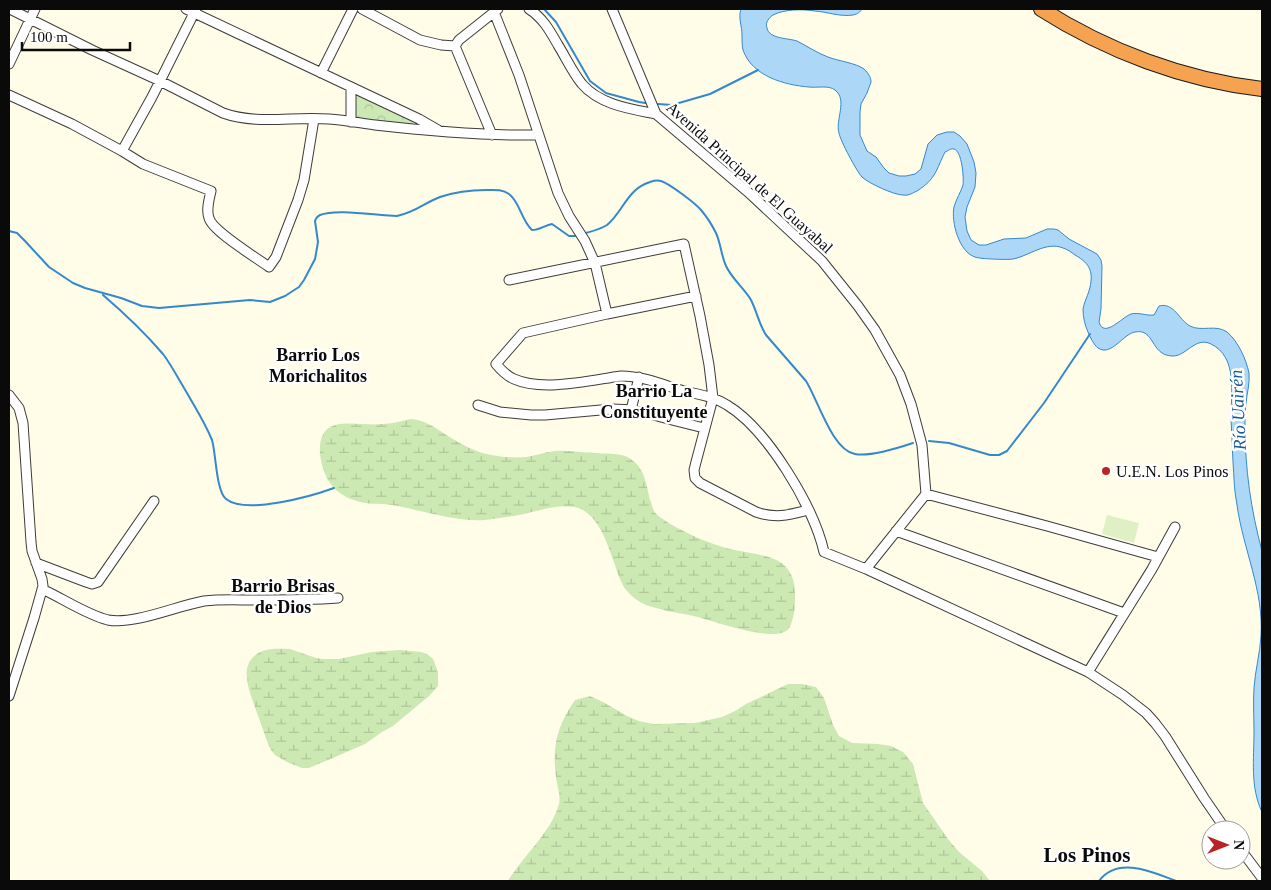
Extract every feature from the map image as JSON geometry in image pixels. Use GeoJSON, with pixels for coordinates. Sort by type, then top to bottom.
{"type":"FeatureCollection","features":[{"type":"Feature","properties":{"kind":"highway"},"geometry":{"type":"LineString","coordinates":[[1041,9],[1102,44],[1147,61],[1216,81],[1262,89]]}},
{"type":"Feature","properties":{"kind":"street"},"geometry":{"type":"LineString","coordinates":[[10,9],[222,113],[232,116],[314,119],[492,135],[539,135]]}},
{"type":"Feature","properties":{"kind":"street"},"geometry":{"type":"LineString","coordinates":[[9,64],[35,9]]}},
{"type":"Feature","properties":{"kind":"street"},"geometry":{"type":"LineString","coordinates":[[321,74],[354,9]]}},
{"type":"Feature","properties":{"kind":"street"},"geometry":{"type":"LineString","coordinates":[[362,9],[420,40],[455,46]]}},
{"type":"Feature","properties":{"kind":"street"},"geometry":{"type":"LineString","coordinates":[[529,9],[547,26],[582,85],[590,92],[618,105],[656,114]]}},
{"type":"Feature","properties":{"kind":"street","name":"Avenida Principal de El Guayabal"},"geometry":{"type":"LineString","coordinates":[[612,9],[656,114],[748,192],[822,261],[875,330],[906,388],[916,420],[922,445],[926,494]]}},
{"type":"Feature","properties":{"kind":"street"},"geometry":{"type":"LineString","coordinates":[[122,151],[160,81],[193,10],[321,74],[419,119],[440,131]]}},
{"type":"Feature","properties":{"kind":"street"},"geometry":{"type":"LineString","coordinates":[[455,46],[459,40],[496,10],[562,203],[585,241],[595,263],[607,314]]}},
{"type":"Feature","properties":{"kind":"street"},"geometry":{"type":"LineString","coordinates":[[455,46],[492,135]]}},
{"type":"Feature","properties":{"kind":"street"},"geometry":{"type":"LineString","coordinates":[[351,88],[351,122]]}},
{"type":"Feature","properties":{"kind":"street"},"geometry":{"type":"LineString","coordinates":[[9,95],[72,124],[143,164],[211,191],[208,216],[211,224],[223,235],[269,267],[276,257],[298,200],[304,180],[314,119]]}},
{"type":"Feature","properties":{"kind":"street"},"geometry":{"type":"LineString","coordinates":[[509,280],[684,244],[709,365],[713,398],[694,470],[695,478],[700,484],[756,512],[777,516],[808,510]]}},
{"type":"Feature","properties":{"kind":"street"},"geometry":{"type":"LineString","coordinates":[[696,296],[523,333],[496,364],[508,376],[532,384],[563,384],[621,376],[639,377],[689,393],[713,398],[726,404],[758,431],[776,455],[808,510],[824,552],[866,568],[1088,672],[1137,706],[1155,723],[1219,820]]}},
{"type":"Feature","properties":{"kind":"street"},"geometry":{"type":"LineString","coordinates":[[630,410],[639,377]]}},
{"type":"Feature","properties":{"kind":"street"},"geometry":{"type":"LineString","coordinates":[[9,395],[19,408],[23,423],[30,542],[42,580],[42,589],[34,618],[9,696]]}},
{"type":"Feature","properties":{"kind":"street"},"geometry":{"type":"LineString","coordinates":[[478,405],[500,412],[530,415],[612,409],[630,410],[645,412],[704,428]]}},
{"type":"Feature","properties":{"kind":"street"},"geometry":{"type":"LineString","coordinates":[[866,568],[926,494],[1158,557]]}},
{"type":"Feature","properties":{"kind":"street"},"geometry":{"type":"LineString","coordinates":[[36,563],[92,584],[98,582],[154,501]]}},
{"type":"Feature","properties":{"kind":"street"},"geometry":{"type":"LineString","coordinates":[[1088,672],[1175,527]]}},
{"type":"Feature","properties":{"kind":"street"},"geometry":{"type":"LineString","coordinates":[[896,531],[1124,613]]}},
{"type":"Feature","properties":{"kind":"street"},"geometry":{"type":"LineString","coordinates":[[42,589],[88,613],[107,620],[132,619],[215,600],[338,598]]}},
{"type":"Feature","properties":{"kind":"street"},"geometry":{"type":"LineString","coordinates":[[1251,863],[1262,878]]}},
{"type":"Feature","properties":{"kind":"green space"},"geometry":{"type":"Polygon","coordinates":[[[356,96],[360,96],[409,118],[413,123],[411,125],[357,119],[356,96]]]}},
{"type":"Feature","properties":{"kind":"green space"},"geometry":{"type":"Polygon","coordinates":[[[411,419],[435,427],[468,447],[491,455],[522,457],[565,451],[618,454],[631,459],[643,474],[656,514],[667,522],[680,530],[711,543],[772,558],[782,563],[789,570],[795,595],[794,613],[788,630],[776,634],[766,634],[646,605],[631,595],[623,585],[607,542],[595,521],[583,510],[576,507],[549,508],[485,520],[462,519],[392,505],[361,502],[346,497],[332,486],[323,468],[320,453],[321,440],[325,431],[332,426],[341,424],[386,424],[411,419]]]}},
{"type":"Feature","properties":{"kind":"green space"},"geometry":{"type":"Polygon","coordinates":[[[1107,515],[1139,523],[1134,543],[1102,534],[1107,515]]]}},
{"type":"Feature","properties":{"kind":"green space"},"geometry":{"type":"Polygon","coordinates":[[[290,649],[323,659],[339,659],[372,652],[400,650],[421,652],[433,659],[438,672],[438,686],[393,726],[365,744],[309,768],[302,768],[275,755],[271,750],[251,697],[247,679],[249,663],[254,656],[266,650],[290,649]]]}},
{"type":"Feature","properties":{"kind":"green space"},"geometry":{"type":"Polygon","coordinates":[[[788,684],[816,687],[824,698],[833,725],[839,736],[852,743],[891,746],[903,752],[913,764],[923,803],[959,852],[982,871],[990,881],[508,881],[544,834],[559,804],[560,798],[555,766],[557,737],[564,719],[575,700],[590,696],[627,716],[653,724],[695,723],[722,717],[788,684]]]}},
{"type":"Feature","properties":{"kind":"water","name":"Río Uairén"},"geometry":{"type":"Polygon","coordinates":[[[741,9],[862,9],[853,15],[839,15],[810,10],[788,11],[773,15],[768,20],[767,26],[768,32],[775,36],[797,41],[824,55],[856,65],[867,72],[871,82],[861,104],[860,135],[867,151],[876,157],[889,173],[899,176],[915,174],[921,169],[928,144],[937,135],[954,132],[967,144],[976,173],[975,187],[965,217],[967,231],[971,240],[979,245],[986,245],[1004,239],[1026,238],[1047,229],[1058,230],[1069,239],[1097,254],[1101,260],[1101,309],[1099,322],[1101,327],[1109,328],[1114,326],[1131,314],[1154,315],[1159,306],[1164,305],[1172,309],[1194,328],[1218,329],[1227,332],[1238,345],[1244,356],[1249,373],[1245,414],[1247,474],[1262,551],[1262,812],[1254,783],[1253,763],[1254,688],[1261,619],[1256,586],[1235,494],[1231,418],[1232,387],[1226,358],[1220,350],[1205,342],[1177,355],[1165,355],[1146,334],[1141,332],[1130,334],[1108,350],[1098,348],[1090,336],[1084,318],[1083,309],[1091,279],[1090,270],[1085,262],[1068,250],[1057,246],[1050,246],[1010,259],[982,258],[969,254],[957,236],[955,228],[953,213],[963,185],[963,171],[959,154],[954,149],[945,152],[935,174],[928,182],[909,195],[894,193],[862,177],[840,137],[838,128],[841,99],[839,94],[830,88],[789,84],[761,73],[747,59],[743,50],[741,9]]]}},
{"type":"Feature","properties":{"kind":"waterway"},"geometry":{"type":"LineString","coordinates":[[544,9],[556,22],[590,81],[606,93],[645,103]]}},
{"type":"Feature","properties":{"kind":"waterway"},"geometry":{"type":"LineString","coordinates":[[658,104],[672,105],[710,94],[758,70]]}},
{"type":"Feature","properties":{"kind":"waterway"},"geometry":{"type":"LineString","coordinates":[[586,233],[607,225],[631,195],[642,185],[661,181],[670,186],[698,207],[709,221],[718,237],[723,258],[731,275],[751,300],[766,335],[806,381],[826,423],[839,444],[847,450],[861,455],[884,452],[913,443]]}},
{"type":"Feature","properties":{"kind":"waterway"},"geometry":{"type":"LineString","coordinates":[[9,231],[17,233],[49,267],[73,283],[142,306],[159,308],[250,300],[270,302],[285,296],[299,287],[315,259],[318,242],[315,221],[318,216],[327,213],[347,212],[397,216],[446,195],[469,191],[498,190],[504,191],[513,197],[525,221],[532,230],[552,224],[569,236],[575,236]]}},
{"type":"Feature","properties":{"kind":"waterway"},"geometry":{"type":"LineString","coordinates":[[103,295],[149,338],[172,368],[212,440],[218,480],[226,499],[235,503],[263,505],[279,503],[334,488]]}},
{"type":"Feature","properties":{"kind":"waterway"},"geometry":{"type":"LineString","coordinates":[[929,441],[949,443],[990,455],[999,455],[1007,451],[1044,403],[1090,334]]}},
{"type":"Feature","properties":{"kind":"waterway"},"geometry":{"type":"LineString","coordinates":[[1099,881],[1107,873],[1125,868],[1146,870],[1176,881]]}},
{"type":"Feature","properties":{"kind":"place","name":"U.E.N. Los Pinos"},"geometry":{"type":"Point","coordinates":[1106,471]}},
{"type":"Feature","properties":{"kind":"district","name":"Barrio Los Morichalitos"},"geometry":{"type":"Point","coordinates":[318,365]}},
{"type":"Feature","properties":{"kind":"district","name":"Barrio La Constituyente"},"geometry":{"type":"Point","coordinates":[654,401]}},
{"type":"Feature","properties":{"kind":"district","name":"Barrio Brisas de Dios"},"geometry":{"type":"Point","coordinates":[283,596]}},
{"type":"Feature","properties":{"kind":"district","name":"Los Pinos"},"geometry":{"type":"Point","coordinates":[1087,855]}}]}
